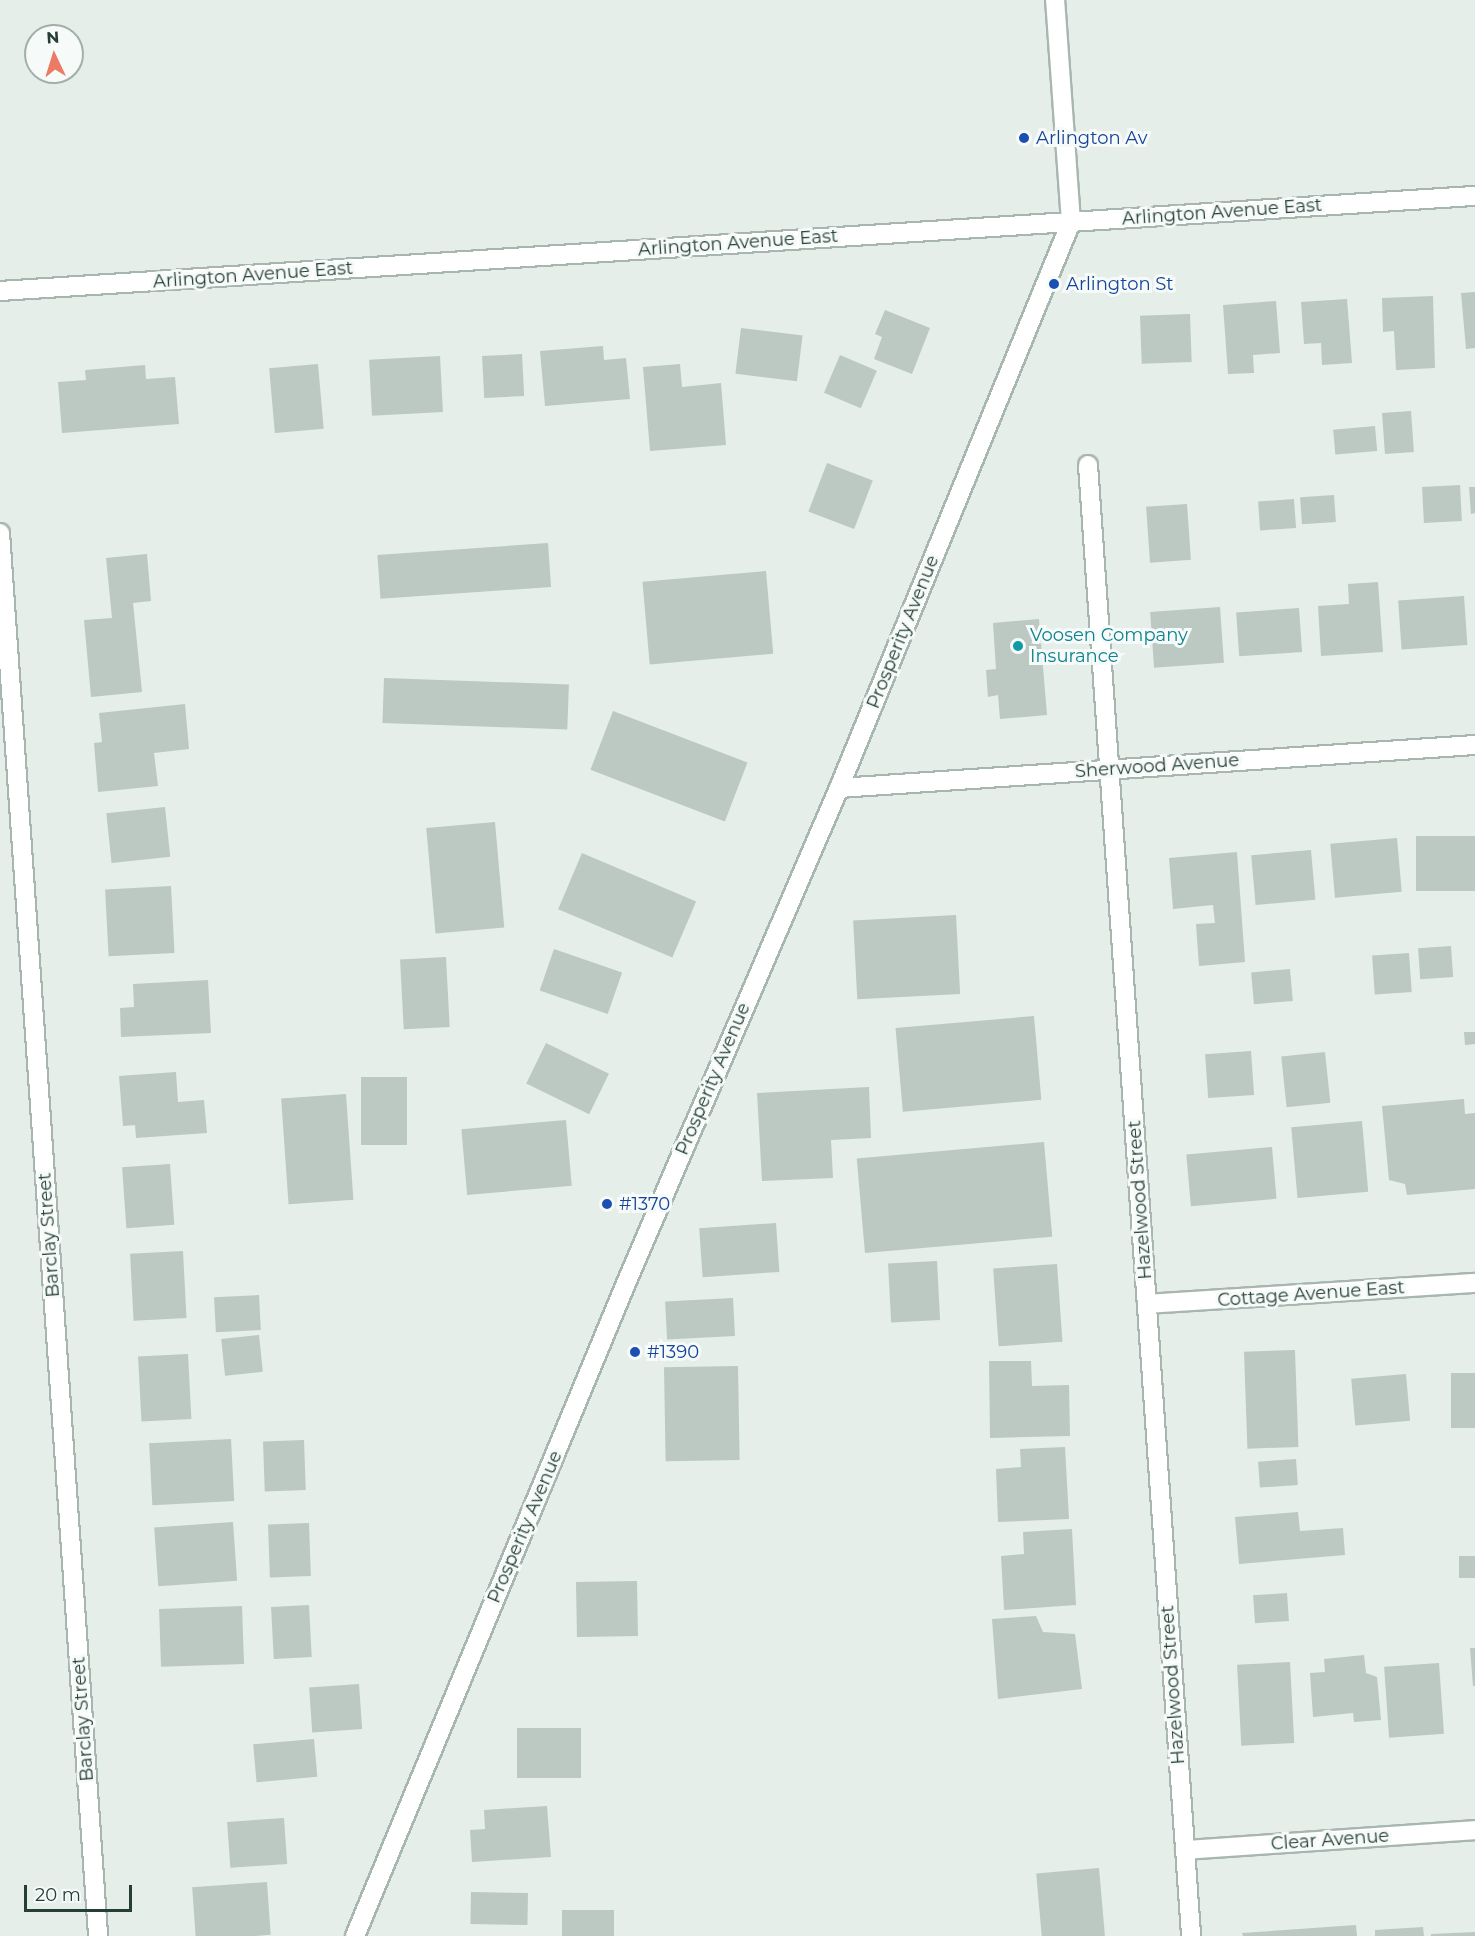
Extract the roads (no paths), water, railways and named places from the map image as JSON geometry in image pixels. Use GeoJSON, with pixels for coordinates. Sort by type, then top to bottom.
{"type":"FeatureCollection","features":[{"type":"Feature","properties":{"kind":"street"},"geometry":{"type":"LineString","coordinates":[[1055,0],[1071,222]]}},
{"type":"Feature","properties":{"kind":"street","name":"Arlington Avenue East"},"geometry":{"type":"LineString","coordinates":[[0,291],[1475,196]]}},
{"type":"Feature","properties":{"kind":"street","name":"Prosperity Avenue"},"geometry":{"type":"LineString","coordinates":[[355,1936],[632,1270],[839,788],[1071,222]]}},
{"type":"Feature","properties":{"kind":"street","name":"Hazelwood Street"},"geometry":{"type":"LineString","coordinates":[[1088,465],[1191,1936]]}},
{"type":"Feature","properties":{"kind":"street","name":"Barclay Street"},"geometry":{"type":"LineString","coordinates":[[0,533],[98,1936]]}},
{"type":"Feature","properties":{"kind":"street","name":"Sherwood Avenue"},"geometry":{"type":"LineString","coordinates":[[839,788],[1475,745]]}},
{"type":"Feature","properties":{"kind":"street","name":"Cottage Avenue East"},"geometry":{"type":"LineString","coordinates":[[1147,1304],[1475,1283]]}},
{"type":"Feature","properties":{"kind":"street","name":"Clear Avenue"},"geometry":{"type":"LineString","coordinates":[[1185,1850],[1475,1830]]}},
{"type":"Feature","properties":{"kind":"place","name":"Arlington Av"},"geometry":{"type":"Point","coordinates":[1024,138]}},
{"type":"Feature","properties":{"kind":"place","name":"Arlington St"},"geometry":{"type":"Point","coordinates":[1054,284]}},
{"type":"Feature","properties":{"kind":"place","name":"Voosen Company Insurance"},"geometry":{"type":"Point","coordinates":[1018,646]}},
{"type":"Feature","properties":{"kind":"place","name":"#1370"},"geometry":{"type":"Point","coordinates":[607,1204]}},
{"type":"Feature","properties":{"kind":"place","name":"#1390"},"geometry":{"type":"Point","coordinates":[635,1352]}}]}
